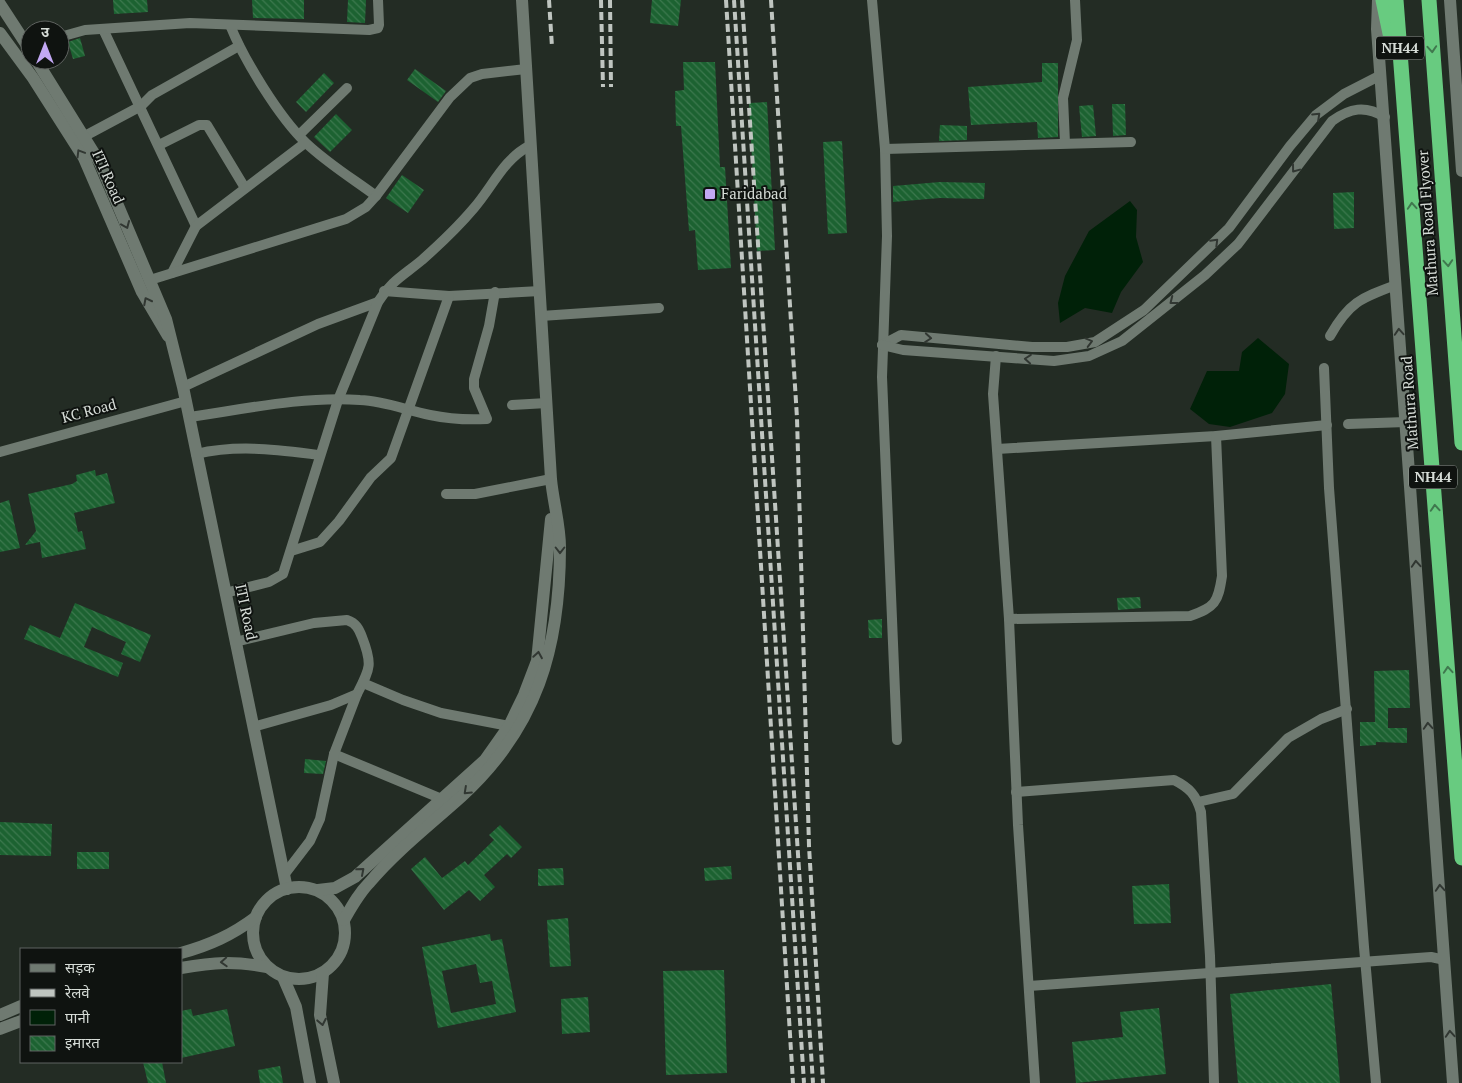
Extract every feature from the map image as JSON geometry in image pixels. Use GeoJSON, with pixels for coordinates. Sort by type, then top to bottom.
{"type":"FeatureCollection","features":[{"type":"Feature","properties":{"kind":"highway"},"geometry":{"type":"LineString","coordinates":[[1382,0],[1404,96]]}},
{"type":"Feature","properties":{"kind":"highway","name":"NH44"},"geometry":{"type":"LineString","coordinates":[[1396,0],[1404,96]]}},
{"type":"Feature","properties":{"kind":"highway","name":"Mathura Road Flyover"},"geometry":{"type":"LineString","coordinates":[[1429,0],[1462,443]]}},
{"type":"Feature","properties":{"kind":"highway","name":"Mathura Road"},"geometry":{"type":"LineString","coordinates":[[1404,96],[1462,858]]}},
{"type":"Feature","properties":{"kind":"street"},"geometry":{"type":"LineString","coordinates":[[70,33],[103,29],[190,23],[378,28],[378,0]]}},
{"type":"Feature","properties":{"kind":"street"},"geometry":{"type":"LineString","coordinates":[[344,920],[370,881],[478,781],[510,743],[530,708],[546,666],[558,604],[560,545],[551,479],[522,0]]}},
{"type":"Feature","properties":{"kind":"street"},"geometry":{"type":"LineString","coordinates":[[872,0],[885,148],[887,236],[882,346],[897,740]]}},
{"type":"Feature","properties":{"kind":"street"},"geometry":{"type":"LineString","coordinates":[[1065,143],[1063,98],[1077,40],[1075,0]]}},
{"type":"Feature","properties":{"kind":"street"},"geometry":{"type":"LineString","coordinates":[[1378,0],[1377,29],[1453,1083]]}},
{"type":"Feature","properties":{"kind":"street"},"geometry":{"type":"LineString","coordinates":[[1450,0],[1462,171]]}},
{"type":"Feature","properties":{"kind":"street"},"geometry":{"type":"LineString","coordinates":[[0,4],[20,35]]}},
{"type":"Feature","properties":{"kind":"street"},"geometry":{"type":"LineString","coordinates":[[230,25],[239,46],[276,105],[302,139],[376,196]]}},
{"type":"Feature","properties":{"kind":"street"},"geometry":{"type":"LineString","coordinates":[[103,29],[196,226]]}},
{"type":"Feature","properties":{"kind":"street","name":"ITI Road"},"geometry":{"type":"LineString","coordinates":[[0,33],[34,78],[84,158],[142,292],[157,320],[172,342]]}},
{"type":"Feature","properties":{"kind":"street"},"geometry":{"type":"LineString","coordinates":[[83,137],[141,106],[152,95],[239,46]]}},
{"type":"Feature","properties":{"kind":"street"},"geometry":{"type":"LineString","coordinates":[[150,280],[346,219],[366,207],[376,196],[450,97],[470,78],[482,74],[526,69]]}},
{"type":"Feature","properties":{"kind":"street","name":"ITI Road"},"geometry":{"type":"LineString","coordinates":[[42,70],[100,163],[166,319],[184,387],[196,454],[287,889]]}},
{"type":"Feature","properties":{"kind":"street"},"geometry":{"type":"LineString","coordinates":[[882,346],[901,335],[1032,346],[1067,347],[1095,342],[1144,310],[1229,228],[1290,146],[1316,115],[1344,94],[1381,75]]}},
{"type":"Feature","properties":{"kind":"street"},"geometry":{"type":"LineString","coordinates":[[172,273],[196,226],[245,188],[302,139],[347,88]]}},
{"type":"Feature","properties":{"kind":"street"},"geometry":{"type":"LineString","coordinates":[[882,346],[902,350],[1054,361],[1089,356],[1122,341],[1205,275],[1238,244],[1332,121],[1343,113],[1362,108],[1372,110],[1384,117]]}},
{"type":"Feature","properties":{"kind":"street"},"geometry":{"type":"LineString","coordinates":[[159,145],[199,125],[207,125],[245,188]]}},
{"type":"Feature","properties":{"kind":"street"},"geometry":{"type":"LineString","coordinates":[[885,148],[1131,142]]}},
{"type":"Feature","properties":{"kind":"street"},"geometry":{"type":"LineString","coordinates":[[225,593],[278,578],[283,574],[338,400],[384,291],[392,281],[420,261],[448,236],[474,208],[513,155],[530,146]]}},
{"type":"Feature","properties":{"kind":"street"},"geometry":{"type":"LineString","coordinates":[[1330,336],[1340,317],[1360,299],[1396,285]]}},
{"type":"Feature","properties":{"kind":"street"},"geometry":{"type":"LineString","coordinates":[[384,291],[449,296],[540,291]]}},
{"type":"Feature","properties":{"kind":"street"},"geometry":{"type":"LineString","coordinates":[[190,417],[289,403],[338,400],[378,402],[458,420],[486,420],[474,388],[474,379],[489,326],[495,292]]}},
{"type":"Feature","properties":{"kind":"street"},"geometry":{"type":"LineString","coordinates":[[291,552],[320,542],[339,521],[371,477],[391,458],[449,296]]}},
{"type":"Feature","properties":{"kind":"street"},"geometry":{"type":"LineString","coordinates":[[184,387],[318,324],[378,302]]}},
{"type":"Feature","properties":{"kind":"street"},"geometry":{"type":"LineString","coordinates":[[541,316],[659,308]]}},
{"type":"Feature","properties":{"kind":"street"},"geometry":{"type":"LineString","coordinates":[[996,356],[993,394],[1009,620],[1016,792],[1035,1083]]}},
{"type":"Feature","properties":{"kind":"street"},"geometry":{"type":"LineString","coordinates":[[1324,368],[1329,488],[1376,1083]]}},
{"type":"Feature","properties":{"kind":"street","name":"KC Road"},"geometry":{"type":"LineString","coordinates":[[0,452],[186,402]]}},
{"type":"Feature","properties":{"kind":"street"},"geometry":{"type":"LineString","coordinates":[[512,405],[547,403]]}},
{"type":"Feature","properties":{"kind":"street"},"geometry":{"type":"LineString","coordinates":[[1348,424],[1406,422]]}},
{"type":"Feature","properties":{"kind":"street"},"geometry":{"type":"LineString","coordinates":[[997,449],[1216,436],[1327,425]]}},
{"type":"Feature","properties":{"kind":"street"},"geometry":{"type":"LineString","coordinates":[[1009,620],[1190,616],[1210,609],[1219,597],[1222,576],[1216,436]]}},
{"type":"Feature","properties":{"kind":"street"},"geometry":{"type":"LineString","coordinates":[[196,454],[228,448],[246,447],[320,455]]}},
{"type":"Feature","properties":{"kind":"street"},"geometry":{"type":"LineString","coordinates":[[446,494],[475,494],[551,479]]}},
{"type":"Feature","properties":{"kind":"street"},"geometry":{"type":"LineString","coordinates":[[318,890],[338,907],[344,920],[346,937],[337,960],[323,973],[303,980],[283,977],[268,967],[256,951],[253,930],[261,907],[278,892],[293,887],[318,890],[335,888],[355,876],[485,760],[509,726],[524,695],[537,661],[553,502]]}},
{"type":"Feature","properties":{"kind":"street"},"geometry":{"type":"LineString","coordinates":[[235,642],[314,623],[347,620],[359,629],[369,652],[369,670],[357,694],[334,754],[320,819],[303,852],[284,875]]}},
{"type":"Feature","properties":{"kind":"street"},"geometry":{"type":"LineString","coordinates":[[363,682],[403,700],[441,713],[509,726]]}},
{"type":"Feature","properties":{"kind":"street"},"geometry":{"type":"LineString","coordinates":[[253,726],[331,705],[357,694]]}},
{"type":"Feature","properties":{"kind":"street"},"geometry":{"type":"LineString","coordinates":[[1198,802],[1233,794],[1288,738],[1322,719],[1346,709]]}},
{"type":"Feature","properties":{"kind":"street"},"geometry":{"type":"LineString","coordinates":[[334,754],[442,799]]}},
{"type":"Feature","properties":{"kind":"street"},"geometry":{"type":"LineString","coordinates":[[1016,792],[1174,780],[1188,787],[1198,802],[1201,812],[1211,972],[1214,1083]]}},
{"type":"Feature","properties":{"kind":"street"},"geometry":{"type":"LineString","coordinates":[[182,954],[207,946],[234,933],[256,917]]}},
{"type":"Feature","properties":{"kind":"street"},"geometry":{"type":"LineString","coordinates":[[1029,986],[1431,957],[1445,960]]}},
{"type":"Feature","properties":{"kind":"street"},"geometry":{"type":"LineString","coordinates":[[182,968],[209,963],[237,962],[268,967]]}},
{"type":"Feature","properties":{"kind":"street"},"geometry":{"type":"LineString","coordinates":[[323,973],[320,1015],[334,1083]]}},
{"type":"Feature","properties":{"kind":"street"},"geometry":{"type":"LineString","coordinates":[[283,977],[296,1007],[310,1083]]}},
{"type":"Feature","properties":{"kind":"street"},"geometry":{"type":"LineString","coordinates":[[0,1015],[20,1006]]}},
{"type":"Feature","properties":{"kind":"street"},"geometry":{"type":"LineString","coordinates":[[0,1029],[20,1021]]}},
{"type":"Feature","properties":{"kind":"water"},"geometry":{"type":"Polygon","coordinates":[[[1130,201],[1137,210],[1136,237],[1143,262],[1121,292],[1112,313],[1085,308],[1060,323],[1058,303],[1065,276],[1089,231],[1130,201]]]}},
{"type":"Feature","properties":{"kind":"water"},"geometry":{"type":"Polygon","coordinates":[[[1258,338],[1289,364],[1285,394],[1272,413],[1230,427],[1209,424],[1190,409],[1207,371],[1239,371],[1242,352],[1258,338]]]}},
{"type":"Feature","properties":{"kind":"building"},"geometry":{"type":"Polygon","coordinates":[[[113,0],[147,0],[148,12],[114,14],[113,0]]]}},
{"type":"Feature","properties":{"kind":"building"},"geometry":{"type":"Polygon","coordinates":[[[252,0],[304,0],[304,19],[253,18],[252,0]]]}},
{"type":"Feature","properties":{"kind":"building"},"geometry":{"type":"Polygon","coordinates":[[[348,0],[366,0],[365,23],[347,22],[348,0]]]}},
{"type":"Feature","properties":{"kind":"building"},"geometry":{"type":"Polygon","coordinates":[[[652,0],[681,0],[678,26],[650,23],[652,0]]]}},
{"type":"Feature","properties":{"kind":"building"},"geometry":{"type":"Polygon","coordinates":[[[80,38],[85,56],[73,59],[70,41],[80,38]]]}},
{"type":"Feature","properties":{"kind":"building"},"geometry":{"type":"Polygon","coordinates":[[[683,62],[715,62],[720,167],[725,167],[731,268],[698,270],[695,230],[689,231],[681,126],[676,126],[675,91],[684,90],[683,62]]]}},
{"type":"Feature","properties":{"kind":"building"},"geometry":{"type":"Polygon","coordinates":[[[1042,63],[1058,63],[1058,137],[1038,138],[1037,122],[971,125],[968,87],[1042,82],[1042,63]]]}},
{"type":"Feature","properties":{"kind":"building"},"geometry":{"type":"Polygon","coordinates":[[[415,69],[446,91],[438,102],[407,80],[415,69]]]}},
{"type":"Feature","properties":{"kind":"building"},"geometry":{"type":"Polygon","coordinates":[[[324,73],[334,83],[306,112],[296,102],[324,73]]]}},
{"type":"Feature","properties":{"kind":"building"},"geometry":{"type":"Polygon","coordinates":[[[767,102],[775,250],[757,251],[749,103],[767,102]]]}},
{"type":"Feature","properties":{"kind":"building"},"geometry":{"type":"Polygon","coordinates":[[[1112,104],[1125,104],[1126,135],[1113,136],[1112,104]]]}},
{"type":"Feature","properties":{"kind":"building"},"geometry":{"type":"Polygon","coordinates":[[[1093,105],[1096,136],[1082,137],[1079,106],[1093,105]]]}},
{"type":"Feature","properties":{"kind":"building"},"geometry":{"type":"Polygon","coordinates":[[[336,114],[352,130],[330,152],[314,137],[336,114]]]}},
{"type":"Feature","properties":{"kind":"building"},"geometry":{"type":"Polygon","coordinates":[[[940,125],[967,126],[967,140],[939,141],[940,125]]]}},
{"type":"Feature","properties":{"kind":"building"},"geometry":{"type":"Polygon","coordinates":[[[842,141],[847,233],[828,234],[823,142],[842,141]]]}},
{"type":"Feature","properties":{"kind":"building"},"geometry":{"type":"Polygon","coordinates":[[[402,175],[424,190],[408,213],[386,198],[402,175]]]}},
{"type":"Feature","properties":{"kind":"building"},"geometry":{"type":"Polygon","coordinates":[[[940,182],[985,183],[984,199],[940,198],[893,202],[893,186],[940,182]]]}},
{"type":"Feature","properties":{"kind":"building"},"geometry":{"type":"Polygon","coordinates":[[[1354,192],[1354,228],[1334,229],[1333,193],[1354,192]]]}},
{"type":"Feature","properties":{"kind":"building"},"geometry":{"type":"Polygon","coordinates":[[[95,470],[96,476],[107,473],[115,503],[74,513],[78,532],[82,531],[86,549],[42,558],[40,542],[25,545],[36,531],[28,494],[72,484],[77,481],[76,475],[95,470]]]}},
{"type":"Feature","properties":{"kind":"building"},"geometry":{"type":"Polygon","coordinates":[[[9,500],[20,548],[0,552],[0,503],[9,500]]]}},
{"type":"Feature","properties":{"kind":"building"},"geometry":{"type":"Polygon","coordinates":[[[1140,597],[1141,608],[1118,610],[1117,598],[1140,597]]]}},
{"type":"Feature","properties":{"kind":"building"},"geometry":{"type":"Polygon","coordinates":[[[75,603],[151,635],[140,662],[121,654],[126,642],[92,627],[84,647],[123,663],[118,677],[24,639],[30,625],[60,638],[75,603]]]}},
{"type":"Feature","properties":{"kind":"building"},"geometry":{"type":"Polygon","coordinates":[[[882,619],[882,638],[869,638],[868,620],[882,619]]]}},
{"type":"Feature","properties":{"kind":"building"},"geometry":{"type":"Polygon","coordinates":[[[1409,670],[1410,708],[1388,708],[1388,728],[1407,728],[1407,743],[1376,742],[1376,745],[1360,746],[1360,722],[1375,722],[1374,671],[1409,670]]]}},
{"type":"Feature","properties":{"kind":"building"},"geometry":{"type":"Polygon","coordinates":[[[305,759],[326,761],[323,774],[304,773],[305,759]]]}},
{"type":"Feature","properties":{"kind":"building"},"geometry":{"type":"Polygon","coordinates":[[[0,822],[52,824],[51,856],[0,855],[0,822]]]}},
{"type":"Feature","properties":{"kind":"building"},"geometry":{"type":"Polygon","coordinates":[[[500,825],[522,847],[511,858],[507,854],[484,875],[495,887],[480,901],[469,890],[444,910],[411,869],[425,857],[442,878],[465,861],[468,865],[494,840],[489,835],[500,825]]]}},
{"type":"Feature","properties":{"kind":"building"},"geometry":{"type":"Polygon","coordinates":[[[77,852],[109,852],[109,869],[77,869],[77,852]]]}},
{"type":"Feature","properties":{"kind":"building"},"geometry":{"type":"Polygon","coordinates":[[[731,866],[732,879],[705,881],[704,868],[731,866]]]}},
{"type":"Feature","properties":{"kind":"building"},"geometry":{"type":"Polygon","coordinates":[[[563,868],[564,885],[538,886],[538,869],[563,868]]]}},
{"type":"Feature","properties":{"kind":"building"},"geometry":{"type":"Polygon","coordinates":[[[1169,884],[1171,923],[1134,924],[1132,886],[1169,884]]]}},
{"type":"Feature","properties":{"kind":"building"},"geometry":{"type":"Polygon","coordinates":[[[568,918],[571,966],[550,967],[547,920],[568,918]]]}},
{"type":"Feature","properties":{"kind":"building"},"geometry":{"type":"Polygon","coordinates":[[[490,934],[491,941],[502,939],[516,1012],[438,1028],[422,947],[490,934]],[[476,964],[442,971],[451,1013],[496,1004],[492,981],[480,983],[476,964]]]}},
{"type":"Feature","properties":{"kind":"building"},"geometry":{"type":"Polygon","coordinates":[[[724,970],[727,1073],[666,1075],[663,971],[724,970]]]}},
{"type":"Feature","properties":{"kind":"building"},"geometry":{"type":"Polygon","coordinates":[[[1331,984],[1340,1083],[1238,1083],[1230,994],[1331,984]]]}},
{"type":"Feature","properties":{"kind":"building"},"geometry":{"type":"Polygon","coordinates":[[[588,997],[590,1032],[562,1034],[561,999],[588,997]]]}},
{"type":"Feature","properties":{"kind":"building"},"geometry":{"type":"Polygon","coordinates":[[[1159,1008],[1166,1074],[1076,1083],[1072,1042],[1123,1037],[1120,1012],[1159,1008]]]}},
{"type":"Feature","properties":{"kind":"building"},"geometry":{"type":"Polygon","coordinates":[[[191,1009],[193,1016],[227,1009],[235,1046],[182,1058],[182,1011],[191,1009]]]}},
{"type":"Feature","properties":{"kind":"building"},"geometry":{"type":"Polygon","coordinates":[[[143,1063],[162,1063],[166,1083],[148,1083],[143,1063]]]}},
{"type":"Feature","properties":{"kind":"building"},"geometry":{"type":"Polygon","coordinates":[[[280,1066],[283,1083],[260,1083],[258,1070],[280,1066]]]}},
{"type":"Feature","properties":{"kind":"railway"},"geometry":{"type":"LineString","coordinates":[[549,0],[552,47]]}},
{"type":"Feature","properties":{"kind":"railway"},"geometry":{"type":"LineString","coordinates":[[601,0],[603,87]]}},
{"type":"Feature","properties":{"kind":"railway"},"geometry":{"type":"LineString","coordinates":[[610,0],[611,87]]}},
{"type":"Feature","properties":{"kind":"railway"},"geometry":{"type":"LineString","coordinates":[[726,0],[793,1083]]}},
{"type":"Feature","properties":{"kind":"railway"},"geometry":{"type":"LineString","coordinates":[[734,0],[804,1083]]}},
{"type":"Feature","properties":{"kind":"railway"},"geometry":{"type":"LineString","coordinates":[[742,0],[813,1083]]}},
{"type":"Feature","properties":{"kind":"railway"},"geometry":{"type":"LineString","coordinates":[[771,0],[797,418],[809,846],[823,1083]]}},
{"type":"Feature","properties":{"kind":"place","name":"Faridabad"},"geometry":{"type":"Point","coordinates":[710,194]}}]}
